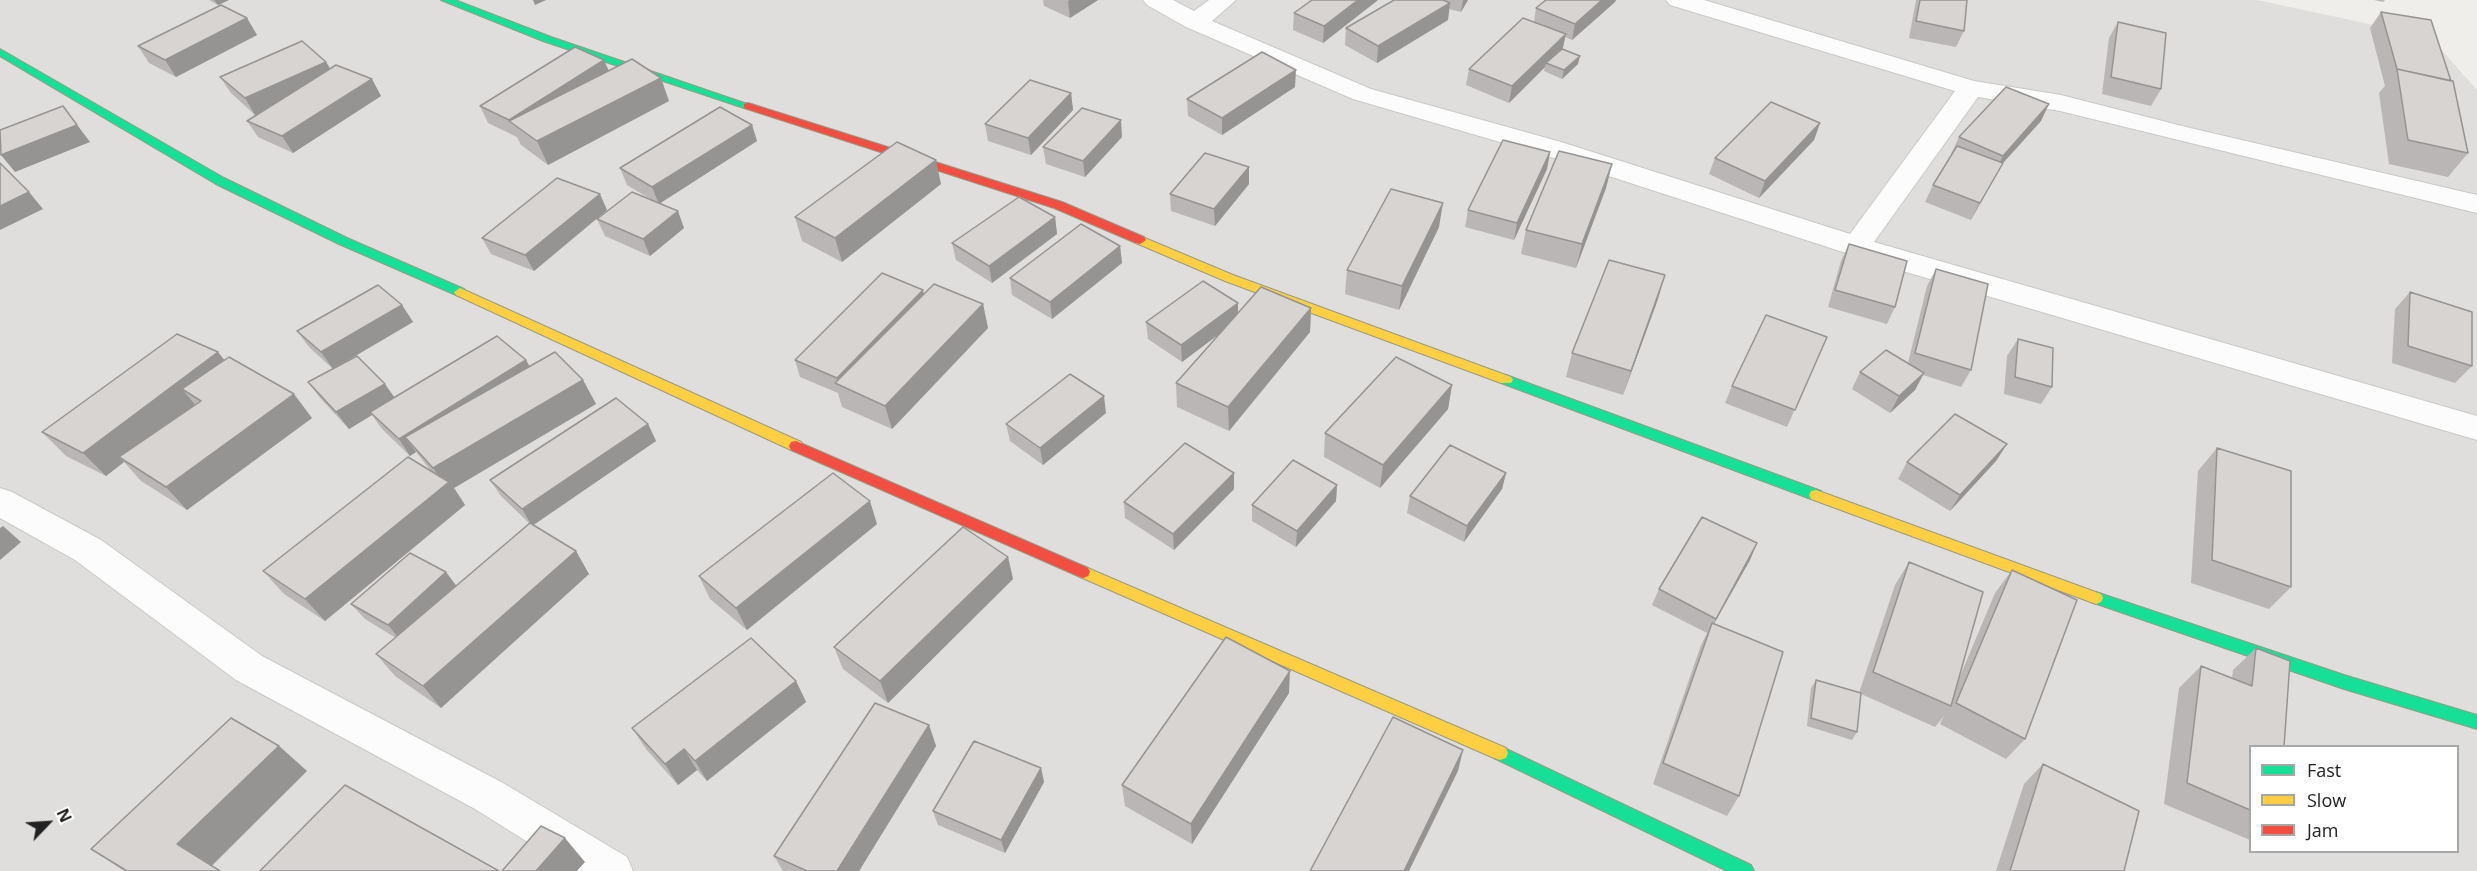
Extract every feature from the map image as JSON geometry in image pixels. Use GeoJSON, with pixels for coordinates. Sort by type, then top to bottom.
{"type":"FeatureCollection","features":[{"type":"Feature","properties":{"kind":"street"},"geometry":{"type":"LineString","coordinates":[[1155,0],[1195,22],[1362,94],[1551,148],[1856,246],[2477,428]]}},
{"type":"Feature","properties":{"kind":"street"},"geometry":{"type":"LineString","coordinates":[[1195,22],[1224,0]]}},
{"type":"Feature","properties":{"kind":"street"},"geometry":{"type":"LineString","coordinates":[[1678,0],[1971,88],[2061,103],[2185,135],[2477,204]]}},
{"type":"Feature","properties":{"kind":"street"},"geometry":{"type":"LineString","coordinates":[[453,1],[547,39],[707,93],[1058,205],[1240,282],[2077,591],[2344,682],[2477,722]]}},
{"type":"Feature","properties":{"kind":"street"},"geometry":{"type":"LineString","coordinates":[[0,52],[220,181],[343,241],[490,305],[654,383],[951,516],[1529,765],[1745,871]]}},
{"type":"Feature","properties":{"kind":"street"},"geometry":{"type":"LineString","coordinates":[[1856,246],[1971,88]]}},
{"type":"Feature","properties":{"kind":"street"},"geometry":{"type":"LineString","coordinates":[[0,502],[88,550],[249,668],[489,796],[612,871]]}},
{"type":"Feature","properties":{"kind":"shaded area"},"geometry":{"type":"Polygon","coordinates":[[[0,0],[2257,0],[2430,37],[2477,90],[2477,871],[0,871],[0,0]]]}},
{"type":"Feature","properties":{"kind":"building"},"geometry":{"type":"Polygon","coordinates":[[[1312,0],[1358,0],[1324,26],[1294,13],[1312,0]]]}},
{"type":"Feature","properties":{"kind":"building"},"geometry":{"type":"Polygon","coordinates":[[[1394,0],[1443,0],[1450,3],[1378,46],[1346,28],[1394,0]]]}},
{"type":"Feature","properties":{"kind":"building"},"geometry":{"type":"Polygon","coordinates":[[[1546,0],[1602,0],[1575,24],[1536,8],[1546,0]]]}},
{"type":"Feature","properties":{"kind":"building"},"geometry":{"type":"Polygon","coordinates":[[[1920,0],[1967,0],[1964,31],[1916,21],[1920,0]]]}},
{"type":"Feature","properties":{"kind":"building"},"geometry":{"type":"Polygon","coordinates":[[[221,5],[247,18],[165,60],[138,46],[221,5]]]}},
{"type":"Feature","properties":{"kind":"building"},"geometry":{"type":"Polygon","coordinates":[[[2381,12],[2431,20],[2451,81],[2397,69],[2381,12]]]}},
{"type":"Feature","properties":{"kind":"building"},"geometry":{"type":"Polygon","coordinates":[[[1523,18],[1566,34],[1512,86],[1469,69],[1523,18]]]}},
{"type":"Feature","properties":{"kind":"building"},"geometry":{"type":"Polygon","coordinates":[[[2118,22],[2166,33],[2161,89],[2111,77],[2118,22]]]}},
{"type":"Feature","properties":{"kind":"building"},"geometry":{"type":"Polygon","coordinates":[[[302,41],[326,62],[245,98],[220,77],[302,41]]]}},
{"type":"Feature","properties":{"kind":"building"},"geometry":{"type":"Polygon","coordinates":[[[575,47],[604,60],[509,120],[480,106],[575,47]]]}},
{"type":"Feature","properties":{"kind":"building"},"geometry":{"type":"Polygon","coordinates":[[[1562,49],[1580,56],[1564,70],[1546,63],[1562,49]]]}},
{"type":"Feature","properties":{"kind":"building"},"geometry":{"type":"Polygon","coordinates":[[[1262,52],[1296,70],[1222,118],[1187,99],[1262,52]]]}},
{"type":"Feature","properties":{"kind":"building"},"geometry":{"type":"Polygon","coordinates":[[[632,59],[661,78],[537,141],[509,121],[632,59]]]}},
{"type":"Feature","properties":{"kind":"building"},"geometry":{"type":"Polygon","coordinates":[[[336,65],[372,79],[282,136],[247,121],[336,65]]]}},
{"type":"Feature","properties":{"kind":"building"},"geometry":{"type":"Polygon","coordinates":[[[2397,69],[2453,81],[2468,153],[2408,140],[2397,69]]]}},
{"type":"Feature","properties":{"kind":"building"},"geometry":{"type":"Polygon","coordinates":[[[1030,80],[1071,93],[1028,138],[985,124],[1030,80]]]}},
{"type":"Feature","properties":{"kind":"building"},"geometry":{"type":"Polygon","coordinates":[[[2006,87],[2049,104],[2003,156],[1959,137],[2006,87]]]}},
{"type":"Feature","properties":{"kind":"building"},"geometry":{"type":"Polygon","coordinates":[[[1771,102],[1820,123],[1765,181],[1715,158],[1771,102]]]}},
{"type":"Feature","properties":{"kind":"building"},"geometry":{"type":"Polygon","coordinates":[[[63,106],[77,125],[1,155],[0,130],[63,106]]]}},
{"type":"Feature","properties":{"kind":"building"},"geometry":{"type":"Polygon","coordinates":[[[720,107],[752,125],[652,187],[620,168],[720,107]]]}},
{"type":"Feature","properties":{"kind":"building"},"geometry":{"type":"Polygon","coordinates":[[[1082,108],[1121,120],[1083,161],[1043,147],[1082,108]]]}},
{"type":"Feature","properties":{"kind":"building"},"geometry":{"type":"Polygon","coordinates":[[[1503,140],[1550,152],[1517,223],[1468,210],[1503,140]]]}},
{"type":"Feature","properties":{"kind":"building"},"geometry":{"type":"Polygon","coordinates":[[[897,142],[936,160],[835,238],[795,217],[897,142]]]}},
{"type":"Feature","properties":{"kind":"building"},"geometry":{"type":"Polygon","coordinates":[[[1957,146],[2003,163],[1980,203],[1933,185],[1957,146]]]}},
{"type":"Feature","properties":{"kind":"building"},"geometry":{"type":"Polygon","coordinates":[[[1559,151],[1612,164],[1582,244],[1526,230],[1559,151]]]}},
{"type":"Feature","properties":{"kind":"building"},"geometry":{"type":"Polygon","coordinates":[[[1205,153],[1249,167],[1214,209],[1170,194],[1205,153]]]}},
{"type":"Feature","properties":{"kind":"building"},"geometry":{"type":"Polygon","coordinates":[[[0,163],[29,192],[0,206],[0,163]]]}},
{"type":"Feature","properties":{"kind":"building"},"geometry":{"type":"Polygon","coordinates":[[[557,178],[600,194],[525,255],[482,238],[557,178]]]}},
{"type":"Feature","properties":{"kind":"building"},"geometry":{"type":"Polygon","coordinates":[[[1391,189],[1443,203],[1402,286],[1347,270],[1391,189]]]}},
{"type":"Feature","properties":{"kind":"building"},"geometry":{"type":"Polygon","coordinates":[[[632,192],[678,211],[643,239],[597,219],[632,192]]]}},
{"type":"Feature","properties":{"kind":"building"},"geometry":{"type":"Polygon","coordinates":[[[1019,197],[1055,217],[989,266],[952,243],[1019,197]]]}},
{"type":"Feature","properties":{"kind":"building"},"geometry":{"type":"Polygon","coordinates":[[[1081,224],[1120,246],[1050,302],[1010,278],[1081,224]]]}},
{"type":"Feature","properties":{"kind":"building"},"geometry":{"type":"Polygon","coordinates":[[[1849,244],[1907,261],[1895,307],[1835,290],[1849,244]]]}},
{"type":"Feature","properties":{"kind":"building"},"geometry":{"type":"Polygon","coordinates":[[[1609,260],[1665,275],[1631,371],[1572,353],[1609,260]]]}},
{"type":"Feature","properties":{"kind":"building"},"geometry":{"type":"Polygon","coordinates":[[[1936,269],[1988,284],[1971,370],[1915,353],[1936,269]]]}},
{"type":"Feature","properties":{"kind":"building"},"geometry":{"type":"Polygon","coordinates":[[[882,273],[923,290],[837,378],[795,360],[882,273]]]}},
{"type":"Feature","properties":{"kind":"building"},"geometry":{"type":"Polygon","coordinates":[[[1203,281],[1238,303],[1181,345],[1146,322],[1203,281]]]}},
{"type":"Feature","properties":{"kind":"building"},"geometry":{"type":"Polygon","coordinates":[[[934,284],[983,304],[885,406],[835,383],[934,284]]]}},
{"type":"Feature","properties":{"kind":"building"},"geometry":{"type":"Polygon","coordinates":[[[378,285],[402,305],[321,352],[297,331],[378,285]]]}},
{"type":"Feature","properties":{"kind":"building"},"geometry":{"type":"Polygon","coordinates":[[[1261,287],[1311,308],[1228,407],[1176,383],[1261,287]]]}},
{"type":"Feature","properties":{"kind":"building"},"geometry":{"type":"Polygon","coordinates":[[[2410,292],[2472,312],[2472,366],[2408,346],[2410,292]]]}},
{"type":"Feature","properties":{"kind":"building"},"geometry":{"type":"Polygon","coordinates":[[[1766,315],[1827,337],[1795,410],[1732,386],[1766,315]]]}},
{"type":"Feature","properties":{"kind":"building"},"geometry":{"type":"Polygon","coordinates":[[[177,334],[218,352],[83,453],[42,432],[177,334]]]}},
{"type":"Feature","properties":{"kind":"building"},"geometry":{"type":"Polygon","coordinates":[[[497,336],[526,360],[399,439],[370,412],[497,336]]]}},
{"type":"Feature","properties":{"kind":"building"},"geometry":{"type":"Polygon","coordinates":[[[2018,339],[2053,348],[2052,387],[2015,377],[2018,339]]]}},
{"type":"Feature","properties":{"kind":"building"},"geometry":{"type":"Polygon","coordinates":[[[1886,350],[1924,373],[1899,396],[1860,372],[1886,350]]]}},
{"type":"Feature","properties":{"kind":"building"},"geometry":{"type":"Polygon","coordinates":[[[555,352],[583,380],[433,468],[405,437],[555,352]]]}},
{"type":"Feature","properties":{"kind":"building"},"geometry":{"type":"Polygon","coordinates":[[[357,356],[385,384],[336,412],[308,382],[357,356]]]}},
{"type":"Feature","properties":{"kind":"building"},"geometry":{"type":"Polygon","coordinates":[[[229,357],[294,394],[166,487],[119,457],[201,401],[182,389],[229,357]]]}},
{"type":"Feature","properties":{"kind":"building"},"geometry":{"type":"Polygon","coordinates":[[[1396,357],[1452,385],[1383,465],[1325,433],[1396,357]]]}},
{"type":"Feature","properties":{"kind":"building"},"geometry":{"type":"Polygon","coordinates":[[[1070,374],[1104,396],[1040,448],[1006,424],[1070,374]]]}},
{"type":"Feature","properties":{"kind":"building"},"geometry":{"type":"Polygon","coordinates":[[[616,398],[648,424],[522,509],[490,480],[616,398]]]}},
{"type":"Feature","properties":{"kind":"building"},"geometry":{"type":"Polygon","coordinates":[[[1955,414],[2007,444],[1960,495],[1907,462],[1955,414]]]}},
{"type":"Feature","properties":{"kind":"building"},"geometry":{"type":"Polygon","coordinates":[[[1185,443],[1234,473],[1173,534],[1124,502],[1185,443]]]}},
{"type":"Feature","properties":{"kind":"building"},"geometry":{"type":"Polygon","coordinates":[[[1450,445],[1506,473],[1467,526],[1410,496],[1450,445]]]}},
{"type":"Feature","properties":{"kind":"building"},"geometry":{"type":"Polygon","coordinates":[[[2217,448],[2291,471],[2291,587],[2212,560],[2217,448]]]}},
{"type":"Feature","properties":{"kind":"building"},"geometry":{"type":"Polygon","coordinates":[[[408,457],[449,482],[305,599],[263,571],[408,457]]]}},
{"type":"Feature","properties":{"kind":"building"},"geometry":{"type":"Polygon","coordinates":[[[1293,460],[1337,485],[1297,531],[1252,505],[1293,460]]]}},
{"type":"Feature","properties":{"kind":"building"},"geometry":{"type":"Polygon","coordinates":[[[833,473],[870,501],[736,608],[699,576],[833,473]]]}},
{"type":"Feature","properties":{"kind":"building"},"geometry":{"type":"Polygon","coordinates":[[[1702,517],[1757,543],[1716,619],[1659,589],[1702,517]]]}},
{"type":"Feature","properties":{"kind":"building"},"geometry":{"type":"Polygon","coordinates":[[[530,523],[576,551],[423,686],[376,654],[530,523]]]}},
{"type":"Feature","properties":{"kind":"building"},"geometry":{"type":"Polygon","coordinates":[[[963,527],[1008,557],[880,681],[834,647],[963,527]]]}},
{"type":"Feature","properties":{"kind":"building"},"geometry":{"type":"Polygon","coordinates":[[[410,553],[446,572],[388,625],[351,604],[410,553]]]}},
{"type":"Feature","properties":{"kind":"building"},"geometry":{"type":"Polygon","coordinates":[[[1909,562],[1983,592],[1951,706],[1873,672],[1909,562]]]}},
{"type":"Feature","properties":{"kind":"building"},"geometry":{"type":"Polygon","coordinates":[[[2012,570],[2077,600],[2025,739],[1956,703],[2012,570]]]}},
{"type":"Feature","properties":{"kind":"building"},"geometry":{"type":"Polygon","coordinates":[[[1712,623],[1783,652],[1739,796],[1663,763],[1712,623]]]}},
{"type":"Feature","properties":{"kind":"building"},"geometry":{"type":"Polygon","coordinates":[[[1226,637],[1290,671],[1191,824],[1122,785],[1226,637]]]}},
{"type":"Feature","properties":{"kind":"building"},"geometry":{"type":"Polygon","coordinates":[[[751,638],[796,681],[695,761],[684,749],[665,764],[632,728],[751,638]]]}},
{"type":"Feature","properties":{"kind":"building"},"geometry":{"type":"Polygon","coordinates":[[[2256,648],[2290,661],[2284,745],[2249,745],[2249,810],[2187,783],[2201,666],[2252,686],[2256,648]]]}},
{"type":"Feature","properties":{"kind":"building"},"geometry":{"type":"Polygon","coordinates":[[[1816,680],[1861,693],[1857,732],[1811,718],[1816,680]]]}},
{"type":"Feature","properties":{"kind":"building"},"geometry":{"type":"Polygon","coordinates":[[[875,703],[929,725],[837,871],[807,871],[774,856],[875,703]]]}},
{"type":"Feature","properties":{"kind":"building"},"geometry":{"type":"Polygon","coordinates":[[[1393,717],[1463,750],[1404,871],[1310,871],[1393,717]]]}},
{"type":"Feature","properties":{"kind":"building"},"geometry":{"type":"Polygon","coordinates":[[[231,718],[279,746],[177,844],[220,871],[127,871],[91,849],[231,718]]]}},
{"type":"Feature","properties":{"kind":"building"},"geometry":{"type":"Polygon","coordinates":[[[974,741],[1041,768],[1001,840],[933,811],[974,741]]]}},
{"type":"Feature","properties":{"kind":"building"},"geometry":{"type":"Polygon","coordinates":[[[2043,764],[2139,811],[2124,871],[2010,871],[2043,764]]]}},
{"type":"Feature","properties":{"kind":"building"},"geometry":{"type":"Polygon","coordinates":[[[345,785],[499,871],[260,871],[345,785]]]}},
{"type":"Feature","properties":{"kind":"building"},"geometry":{"type":"Polygon","coordinates":[[[541,826],[565,838],[536,871],[502,871],[541,826]]]}},
{"type":"Feature","properties":{"kind":"traffic: fast"},"geometry":{"type":"LineString","coordinates":[[446,0],[547,39],[748,106]]}},
{"type":"Feature","properties":{"kind":"traffic: fast"},"geometry":{"type":"LineString","coordinates":[[0,52],[220,181],[343,241],[460,292]]}},
{"type":"Feature","properties":{"kind":"traffic: fast"},"geometry":{"type":"LineString","coordinates":[[1506,380],[1816,495]]}},
{"type":"Feature","properties":{"kind":"traffic: fast"},"geometry":{"type":"LineString","coordinates":[[2096,598],[2344,682],[2477,722]]}},
{"type":"Feature","properties":{"kind":"traffic: fast"},"geometry":{"type":"LineString","coordinates":[[1500,753],[1745,871]]}},
{"type":"Feature","properties":{"kind":"traffic: slow"},"geometry":{"type":"LineString","coordinates":[[1140,240],[1229,278],[1506,380]]}},
{"type":"Feature","properties":{"kind":"traffic: slow"},"geometry":{"type":"LineString","coordinates":[[460,292],[796,446]]}},
{"type":"Feature","properties":{"kind":"traffic: slow"},"geometry":{"type":"LineString","coordinates":[[1816,495],[2096,598]]}},
{"type":"Feature","properties":{"kind":"traffic: slow"},"geometry":{"type":"LineString","coordinates":[[1083,572],[1500,753]]}},
{"type":"Feature","properties":{"kind":"traffic: jam"},"geometry":{"type":"LineString","coordinates":[[748,106],[1058,205],[1140,240]]}},
{"type":"Feature","properties":{"kind":"traffic: jam"},"geometry":{"type":"LineString","coordinates":[[796,446],[1083,572]]}}]}
